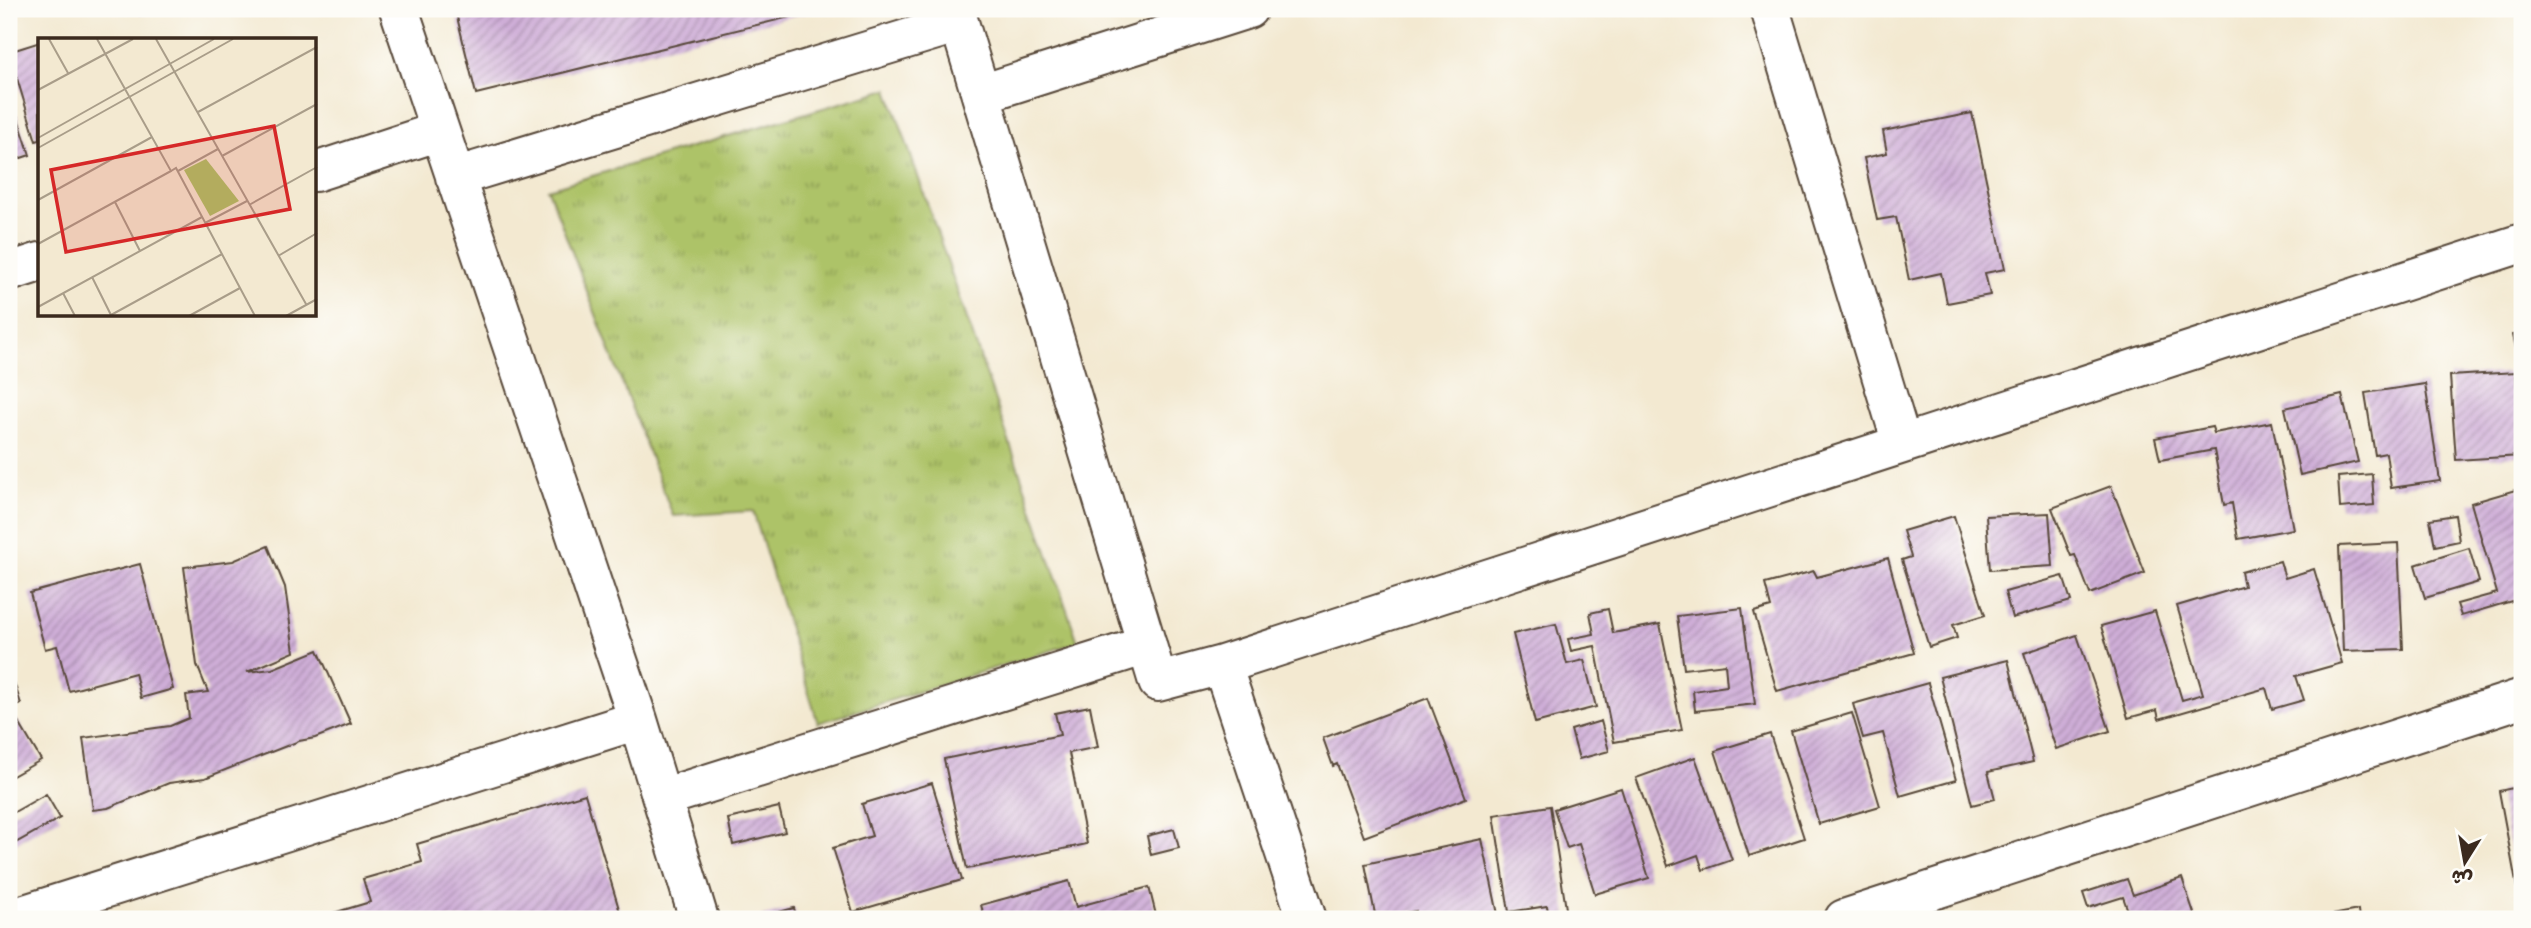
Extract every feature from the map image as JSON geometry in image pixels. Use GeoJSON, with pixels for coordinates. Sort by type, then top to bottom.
{"type":"FeatureCollection","features":[{"type":"Feature","properties":{"kind":"street"},"geometry":{"type":"LineString","coordinates":[[399,9],[638,720],[699,919]]}},
{"type":"Feature","properties":{"kind":"street"},"geometry":{"type":"LineString","coordinates":[[981,94],[1248,9]]}},
{"type":"Feature","properties":{"kind":"street"},"geometry":{"type":"LineString","coordinates":[[1770,9],[1902,444]]}},
{"type":"Feature","properties":{"kind":"street"},"geometry":{"type":"LineString","coordinates":[[455,177],[957,16],[1158,682],[1222,665],[2522,243]]}},
{"type":"Feature","properties":{"kind":"street"},"geometry":{"type":"LineString","coordinates":[[317,171],[440,131]]}},
{"type":"Feature","properties":{"kind":"street"},"geometry":{"type":"LineString","coordinates":[[9,272],[38,263]]}},
{"type":"Feature","properties":{"kind":"street"},"geometry":{"type":"LineString","coordinates":[[662,798],[1147,645]]}},
{"type":"Feature","properties":{"kind":"street"},"geometry":{"type":"LineString","coordinates":[[1222,665],[1307,919]]}},
{"type":"Feature","properties":{"kind":"street"},"geometry":{"type":"LineString","coordinates":[[1844,919],[2522,698]]}},
{"type":"Feature","properties":{"kind":"street"},"geometry":{"type":"LineString","coordinates":[[9,919],[638,720]]}},
{"type":"Feature","properties":{"kind":"green space"},"geometry":{"type":"Polygon","coordinates":[[[888,89],[1078,642],[818,723],[753,511],[673,516],[548,189],[888,89]]]}},
{"type":"Feature","properties":{"kind":"building"},"geometry":{"type":"Polygon","coordinates":[[[138,9],[160,9],[140,15],[138,9]]]}},
{"type":"Feature","properties":{"kind":"building"},"geometry":{"type":"Polygon","coordinates":[[[472,9],[818,10],[476,94],[456,13],[472,9]]]}},
{"type":"Feature","properties":{"kind":"building"},"geometry":{"type":"Polygon","coordinates":[[[38,43],[38,140],[36,141],[9,52],[38,43]]]}},
{"type":"Feature","properties":{"kind":"building"},"geometry":{"type":"Polygon","coordinates":[[[1972,113],[2005,269],[1985,273],[1990,295],[1947,303],[1941,273],[1909,280],[1896,217],[1877,220],[1864,158],[1887,153],[1883,131],[1972,113]]]}},
{"type":"Feature","properties":{"kind":"building"},"geometry":{"type":"Polygon","coordinates":[[[17,115],[30,155],[9,162],[9,118],[17,115]]]}},
{"type":"Feature","properties":{"kind":"building"},"geometry":{"type":"Polygon","coordinates":[[[2522,333],[2522,371],[2521,371],[2513,335],[2522,333]]]}},
{"type":"Feature","properties":{"kind":"building"},"geometry":{"type":"Polygon","coordinates":[[[2516,372],[2521,456],[2456,460],[2450,376],[2516,372]]]}},
{"type":"Feature","properties":{"kind":"building"},"geometry":{"type":"Polygon","coordinates":[[[2425,384],[2440,481],[2391,488],[2386,453],[2375,455],[2365,393],[2425,384]]]}},
{"type":"Feature","properties":{"kind":"building"},"geometry":{"type":"Polygon","coordinates":[[[2342,395],[2358,462],[2300,475],[2285,408],[2342,395]]]}},
{"type":"Feature","properties":{"kind":"building"},"geometry":{"type":"Polygon","coordinates":[[[2272,422],[2293,529],[2238,539],[2232,503],[2224,505],[2214,450],[2160,460],[2155,438],[2212,427],[2214,433],[2272,422]]]}},
{"type":"Feature","properties":{"kind":"building"},"geometry":{"type":"Polygon","coordinates":[[[2372,474],[2374,505],[2340,508],[2338,477],[2372,474]]]}},
{"type":"Feature","properties":{"kind":"building"},"geometry":{"type":"Polygon","coordinates":[[[2111,486],[2145,573],[2090,594],[2052,508],[2111,486]]]}},
{"type":"Feature","properties":{"kind":"building"},"geometry":{"type":"Polygon","coordinates":[[[2522,488],[2522,598],[2461,616],[2457,604],[2497,593],[2471,503],[2522,488]]]}},
{"type":"Feature","properties":{"kind":"building"},"geometry":{"type":"Polygon","coordinates":[[[2049,513],[2053,566],[1990,570],[1986,516],[2049,513]]]}},
{"type":"Feature","properties":{"kind":"building"},"geometry":{"type":"Polygon","coordinates":[[[2455,515],[2459,541],[2435,546],[2430,519],[2455,515]]]}},
{"type":"Feature","properties":{"kind":"building"},"geometry":{"type":"Polygon","coordinates":[[[1954,516],[1985,615],[1953,625],[1957,638],[1929,647],[1902,560],[1911,557],[1903,531],[1954,516]]]}},
{"type":"Feature","properties":{"kind":"building"},"geometry":{"type":"Polygon","coordinates":[[[2398,543],[2403,649],[2343,651],[2339,546],[2398,543]]]}},
{"type":"Feature","properties":{"kind":"building"},"geometry":{"type":"Polygon","coordinates":[[[268,546],[285,587],[294,652],[247,672],[272,669],[318,650],[351,724],[205,778],[169,783],[108,808],[93,810],[83,738],[170,726],[189,718],[186,695],[208,692],[197,665],[184,567],[233,561],[268,546]]]}},
{"type":"Feature","properties":{"kind":"building"},"geometry":{"type":"Polygon","coordinates":[[[2469,548],[2479,582],[2425,598],[2415,565],[2469,548]]]}},
{"type":"Feature","properties":{"kind":"building"},"geometry":{"type":"Polygon","coordinates":[[[1888,558],[1914,653],[1777,691],[1754,612],[1771,607],[1765,584],[1814,571],[1817,577],[1888,558]]]}},
{"type":"Feature","properties":{"kind":"building"},"geometry":{"type":"Polygon","coordinates":[[[2280,561],[2285,578],[2314,569],[2342,663],[2296,676],[2304,700],[2272,709],[2266,688],[2159,719],[2157,710],[2128,718],[2101,626],[2155,611],[2182,700],[2203,694],[2177,606],[2244,586],[2241,572],[2280,561]]]}},
{"type":"Feature","properties":{"kind":"building"},"geometry":{"type":"Polygon","coordinates":[[[140,564],[173,689],[141,698],[135,673],[69,691],[57,646],[45,649],[30,593],[140,564]]]}},
{"type":"Feature","properties":{"kind":"building"},"geometry":{"type":"Polygon","coordinates":[[[2063,576],[2071,601],[2012,618],[2005,592],[2063,576]]]}},
{"type":"Feature","properties":{"kind":"building"},"geometry":{"type":"Polygon","coordinates":[[[1742,608],[1755,704],[1695,711],[1693,691],[1727,686],[1725,664],[1684,669],[1677,616],[1742,608]]]}},
{"type":"Feature","properties":{"kind":"building"},"geometry":{"type":"Polygon","coordinates":[[[1608,609],[1613,633],[1660,624],[1682,730],[1614,742],[1595,646],[1571,651],[1568,639],[1594,634],[1590,613],[1608,609]]]}},
{"type":"Feature","properties":{"kind":"building"},"geometry":{"type":"Polygon","coordinates":[[[1556,624],[1567,664],[1584,660],[1596,707],[1535,723],[1513,634],[1556,624]]]}},
{"type":"Feature","properties":{"kind":"building"},"geometry":{"type":"Polygon","coordinates":[[[2077,635],[2110,731],[2056,749],[2024,653],[2077,635]]]}},
{"type":"Feature","properties":{"kind":"building"},"geometry":{"type":"Polygon","coordinates":[[[2008,660],[2033,762],[1988,772],[1995,799],[1972,805],[1940,677],[2008,660]]]}},
{"type":"Feature","properties":{"kind":"building"},"geometry":{"type":"Polygon","coordinates":[[[9,666],[21,704],[9,708],[9,666]]]}},
{"type":"Feature","properties":{"kind":"building"},"geometry":{"type":"Polygon","coordinates":[[[1928,683],[1956,780],[1900,796],[1883,733],[1863,738],[1853,704],[1928,683]]]}},
{"type":"Feature","properties":{"kind":"building"},"geometry":{"type":"Polygon","coordinates":[[[1428,698],[1466,798],[1364,837],[1337,764],[1333,766],[1323,738],[1428,698]]]}},
{"type":"Feature","properties":{"kind":"building"},"geometry":{"type":"Polygon","coordinates":[[[1090,706],[1098,747],[1069,753],[1087,844],[967,869],[944,759],[1060,735],[1055,713],[1090,706]]]}},
{"type":"Feature","properties":{"kind":"building"},"geometry":{"type":"Polygon","coordinates":[[[1852,713],[1880,806],[1819,824],[1791,731],[1852,713]]]}},
{"type":"Feature","properties":{"kind":"building"},"geometry":{"type":"Polygon","coordinates":[[[18,721],[41,760],[9,778],[9,727],[18,721]]]}},
{"type":"Feature","properties":{"kind":"building"},"geometry":{"type":"Polygon","coordinates":[[[1601,721],[1609,751],[1579,759],[1571,730],[1601,721]]]}},
{"type":"Feature","properties":{"kind":"building"},"geometry":{"type":"Polygon","coordinates":[[[1770,734],[1804,838],[1749,856],[1715,751],[1770,734]]]}},
{"type":"Feature","properties":{"kind":"building"},"geometry":{"type":"Polygon","coordinates":[[[1695,757],[1732,860],[1703,870],[1698,855],[1668,866],[1636,778],[1695,757]]]}},
{"type":"Feature","properties":{"kind":"building"},"geometry":{"type":"Polygon","coordinates":[[[932,783],[962,880],[853,912],[833,848],[872,836],[862,804],[932,783]]]}},
{"type":"Feature","properties":{"kind":"building"},"geometry":{"type":"Polygon","coordinates":[[[2522,786],[2522,887],[2517,888],[2499,791],[2522,786]]]}},
{"type":"Feature","properties":{"kind":"building"},"geometry":{"type":"Polygon","coordinates":[[[1621,788],[1649,878],[1595,894],[1579,844],[1567,848],[1554,809],[1621,788]]]}},
{"type":"Feature","properties":{"kind":"building"},"geometry":{"type":"Polygon","coordinates":[[[46,794],[60,818],[10,846],[9,815],[46,794]]]}},
{"type":"Feature","properties":{"kind":"building"},"geometry":{"type":"Polygon","coordinates":[[[585,794],[622,919],[331,919],[330,914],[370,902],[363,879],[422,862],[417,844],[585,794]]]}},
{"type":"Feature","properties":{"kind":"building"},"geometry":{"type":"Polygon","coordinates":[[[1550,806],[1567,915],[1549,917],[1547,906],[1509,912],[1494,815],[1550,806]]]}},
{"type":"Feature","properties":{"kind":"building"},"geometry":{"type":"Polygon","coordinates":[[[779,807],[785,832],[733,845],[728,819],[779,807]]]}},
{"type":"Feature","properties":{"kind":"building"},"geometry":{"type":"Polygon","coordinates":[[[1174,829],[1179,848],[1151,855],[1147,836],[1174,829]]]}},
{"type":"Feature","properties":{"kind":"building"},"geometry":{"type":"Polygon","coordinates":[[[1482,839],[1499,919],[1418,919],[1416,911],[1376,919],[1365,864],[1482,839]]]}},
{"type":"Feature","properties":{"kind":"building"},"geometry":{"type":"Polygon","coordinates":[[[2182,878],[2196,919],[2131,919],[2123,897],[2088,908],[2083,893],[2127,879],[2133,895],[2182,878]]]}},
{"type":"Feature","properties":{"kind":"building"},"geometry":{"type":"Polygon","coordinates":[[[1069,881],[1076,907],[1149,887],[1157,919],[985,919],[981,905],[1069,881]]]}},
{"type":"Feature","properties":{"kind":"building"},"geometry":{"type":"Polygon","coordinates":[[[794,908],[797,919],[756,919],[756,918],[794,908]]]}},
{"type":"Feature","properties":{"kind":"building"},"geometry":{"type":"Polygon","coordinates":[[[2358,910],[2359,919],[2317,919],[2317,918],[2358,910]]]}}]}
